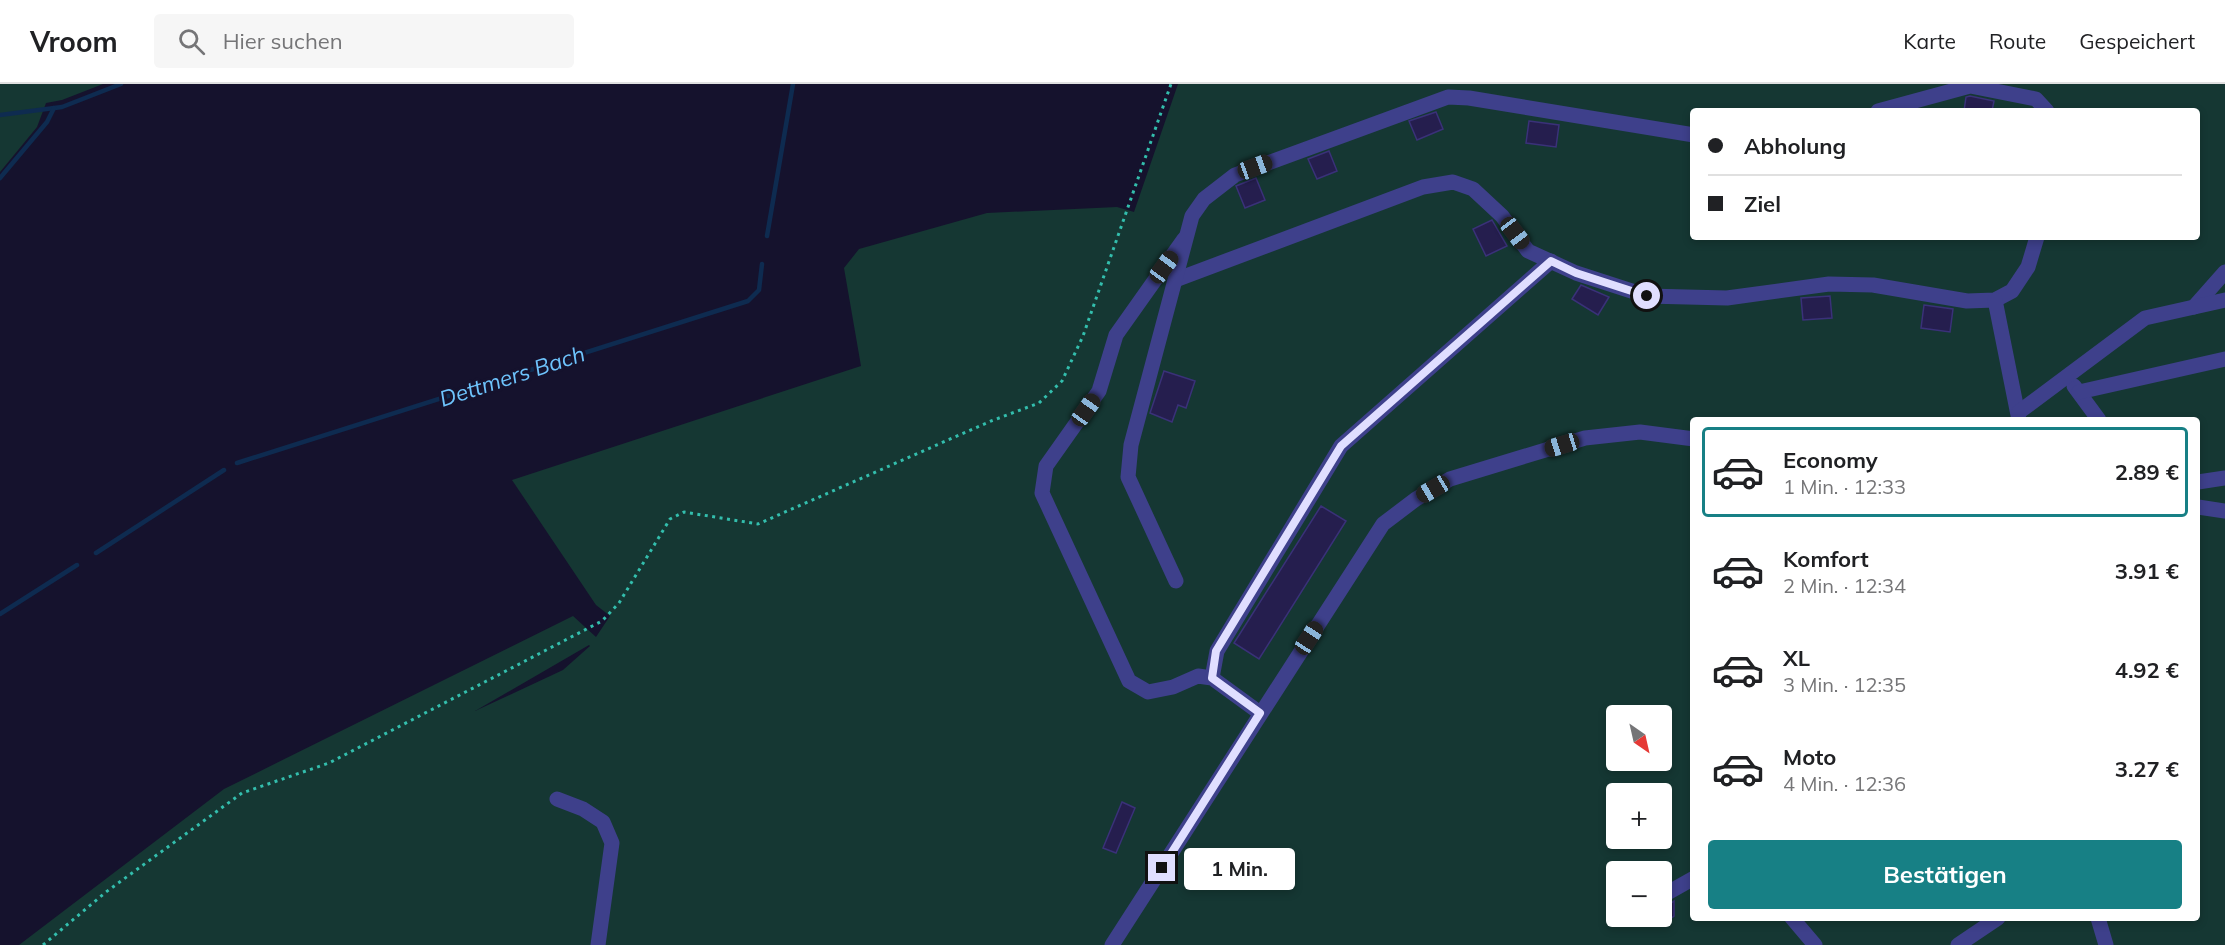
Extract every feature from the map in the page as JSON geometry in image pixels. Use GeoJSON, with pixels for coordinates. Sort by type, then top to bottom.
{"type":"FeatureCollection","features":[{"type":"Feature","properties":{"kind":"lane"},"geometry":{"type":"LineString","coordinates":[[1889,108],[1970,86],[2036,99],[2044,108]]}},
{"type":"Feature","properties":{"kind":"lane"},"geometry":{"type":"LineString","coordinates":[[1176,581],[1128,477],[1131,445],[1178,279],[1192,216],[1204,198],[1235,175],[1448,97],[1469,98],[1690,134]]}},
{"type":"Feature","properties":{"kind":"lane"},"geometry":{"type":"LineString","coordinates":[[1178,279],[1423,187],[1453,182],[1473,189],[1502,216],[1528,251],[1576,273],[1647,296],[1728,298],[1829,284],[1873,285],[1967,301],[1995,300],[2012,291],[2028,267],[2036,240]]}},
{"type":"Feature","properties":{"kind":"lane"},"geometry":{"type":"LineString","coordinates":[[1188,233],[1116,334],[1099,391],[1046,466],[1042,493],[1129,681],[1148,692],[1173,687],[1198,676],[1212,678],[1260,713]]}},
{"type":"Feature","properties":{"kind":"lane"},"geometry":{"type":"LineString","coordinates":[[1212,678],[1216,651],[1341,446],[1551,261]]}},
{"type":"Feature","properties":{"kind":"lane"},"geometry":{"type":"LineString","coordinates":[[2194,307],[2225,272]]}},
{"type":"Feature","properties":{"kind":"lane"},"geometry":{"type":"LineString","coordinates":[[1995,300],[2019,416],[2067,376],[2145,318],[2225,300]]}},
{"type":"Feature","properties":{"kind":"lane"},"geometry":{"type":"LineString","coordinates":[[2079,392],[2225,359]]}},
{"type":"Feature","properties":{"kind":"lane"},"geometry":{"type":"LineString","coordinates":[[2067,376],[2097,417]]}},
{"type":"Feature","properties":{"kind":"lane"},"geometry":{"type":"LineString","coordinates":[[1112,945],[1383,524],[1416,499],[1450,479],[1585,438],[1640,432],[1690,438]]}},
{"type":"Feature","properties":{"kind":"lane"},"geometry":{"type":"LineString","coordinates":[[2200,482],[2225,478]]}},
{"type":"Feature","properties":{"kind":"lane"},"geometry":{"type":"LineString","coordinates":[[2200,507],[2225,511]]}},
{"type":"Feature","properties":{"kind":"lane"},"geometry":{"type":"LineString","coordinates":[[557,799],[584,809],[603,822],[612,843],[598,945]]}},
{"type":"Feature","properties":{"kind":"lane"},"geometry":{"type":"LineString","coordinates":[[1672,890],[1690,880]]}},
{"type":"Feature","properties":{"kind":"lane"},"geometry":{"type":"LineString","coordinates":[[1795,921],[1815,945]]}},
{"type":"Feature","properties":{"kind":"lane"},"geometry":{"type":"LineString","coordinates":[[1958,945],[1994,921]]}},
{"type":"Feature","properties":{"kind":"lane"},"geometry":{"type":"LineString","coordinates":[[2099,921],[2106,945]]}},
{"type":"Feature","properties":{"kind":"path"},"geometry":{"type":"LineString","coordinates":[[43,945],[106,892],[242,793],[329,764],[602,621],[619,603],[670,519],[684,512],[758,524],[991,421],[1039,403],[1062,381],[1083,336],[1171,84]]}},
{"type":"Feature","properties":{"kind":"green space"},"geometry":{"type":"Polygon","coordinates":[[[0,84],[103,84],[62,100],[46,103],[37,127],[0,172],[0,84]]]}},
{"type":"Feature","properties":{"kind":"green space"},"geometry":{"type":"Polygon","coordinates":[[[1178,84],[2225,84],[2225,945],[19,945],[224,789],[573,616],[596,637],[610,616],[596,605],[512,480],[861,366],[844,268],[859,249],[987,213],[1117,207],[1134,212],[1178,84]],[[589,645],[475,711],[563,670],[589,645]]]}},
{"type":"Feature","properties":{"kind":"building"},"geometry":{"type":"Polygon","coordinates":[[[1966,97],[1994,101],[1993,108],[1964,108],[1966,97]]]}},
{"type":"Feature","properties":{"kind":"building"},"geometry":{"type":"Polygon","coordinates":[[[1436,112],[1443,129],[1417,140],[1409,121],[1436,112]]]}},
{"type":"Feature","properties":{"kind":"building"},"geometry":{"type":"Polygon","coordinates":[[[1529,121],[1559,125],[1556,147],[1526,143],[1529,121]]]}},
{"type":"Feature","properties":{"kind":"building"},"geometry":{"type":"Polygon","coordinates":[[[1329,151],[1337,171],[1317,179],[1308,159],[1329,151]]]}},
{"type":"Feature","properties":{"kind":"building"},"geometry":{"type":"Polygon","coordinates":[[[1256,178],[1265,200],[1245,208],[1236,186],[1256,178]]]}},
{"type":"Feature","properties":{"kind":"building"},"geometry":{"type":"Polygon","coordinates":[[[1492,220],[1507,246],[1486,256],[1473,229],[1492,220]]]}},
{"type":"Feature","properties":{"kind":"building"},"geometry":{"type":"Polygon","coordinates":[[[1581,285],[1609,297],[1598,315],[1572,299],[1581,285]]]}},
{"type":"Feature","properties":{"kind":"building"},"geometry":{"type":"Polygon","coordinates":[[[1830,296],[1832,318],[1803,320],[1801,298],[1830,296]]]}},
{"type":"Feature","properties":{"kind":"building"},"geometry":{"type":"Polygon","coordinates":[[[1924,305],[1953,309],[1950,332],[1921,328],[1924,305]]]}},
{"type":"Feature","properties":{"kind":"building"},"geometry":{"type":"Polygon","coordinates":[[[1164,371],[1195,381],[1186,408],[1178,405],[1172,422],[1150,413],[1164,371]]]}},
{"type":"Feature","properties":{"kind":"building"},"geometry":{"type":"Polygon","coordinates":[[[1321,506],[1346,521],[1259,659],[1234,643],[1321,506]]]}},
{"type":"Feature","properties":{"kind":"building"},"geometry":{"type":"Polygon","coordinates":[[[1122,802],[1135,808],[1116,853],[1103,848],[1122,802]]]}},
{"type":"Feature","properties":{"kind":"building"},"geometry":{"type":"Polygon","coordinates":[[[1674,901],[1674,916],[1672,918],[1672,902],[1674,901]]]}},
{"type":"Feature","properties":{"kind":"waterway"},"geometry":{"type":"LineString","coordinates":[[0,115],[62,107],[121,84]]}},
{"type":"Feature","properties":{"kind":"waterway","name":"Dettmers Bach"},"geometry":{"type":"LineString","coordinates":[[767,236],[793,84]]}},
{"type":"Feature","properties":{"kind":"waterway"},"geometry":{"type":"LineString","coordinates":[[0,178],[47,122],[54,108]]}},
{"type":"Feature","properties":{"kind":"waterway","name":"Dettmers Bach"},"geometry":{"type":"LineString","coordinates":[[237,463],[748,301],[759,290],[762,264]]}},
{"type":"Feature","properties":{"kind":"waterway","name":"Dettmers Bach"},"geometry":{"type":"LineString","coordinates":[[96,553],[224,470]]}},
{"type":"Feature","properties":{"kind":"waterway","name":"Dettmers Bach"},"geometry":{"type":"LineString","coordinates":[[0,614],[77,565]]}},
{"type":"Feature","properties":{"kind":"route"},"geometry":{"type":"LineString","coordinates":[[1162,868],[1260,713],[1212,678],[1216,651],[1341,446],[1551,261],[1576,273],[1647,296]]}}]}
